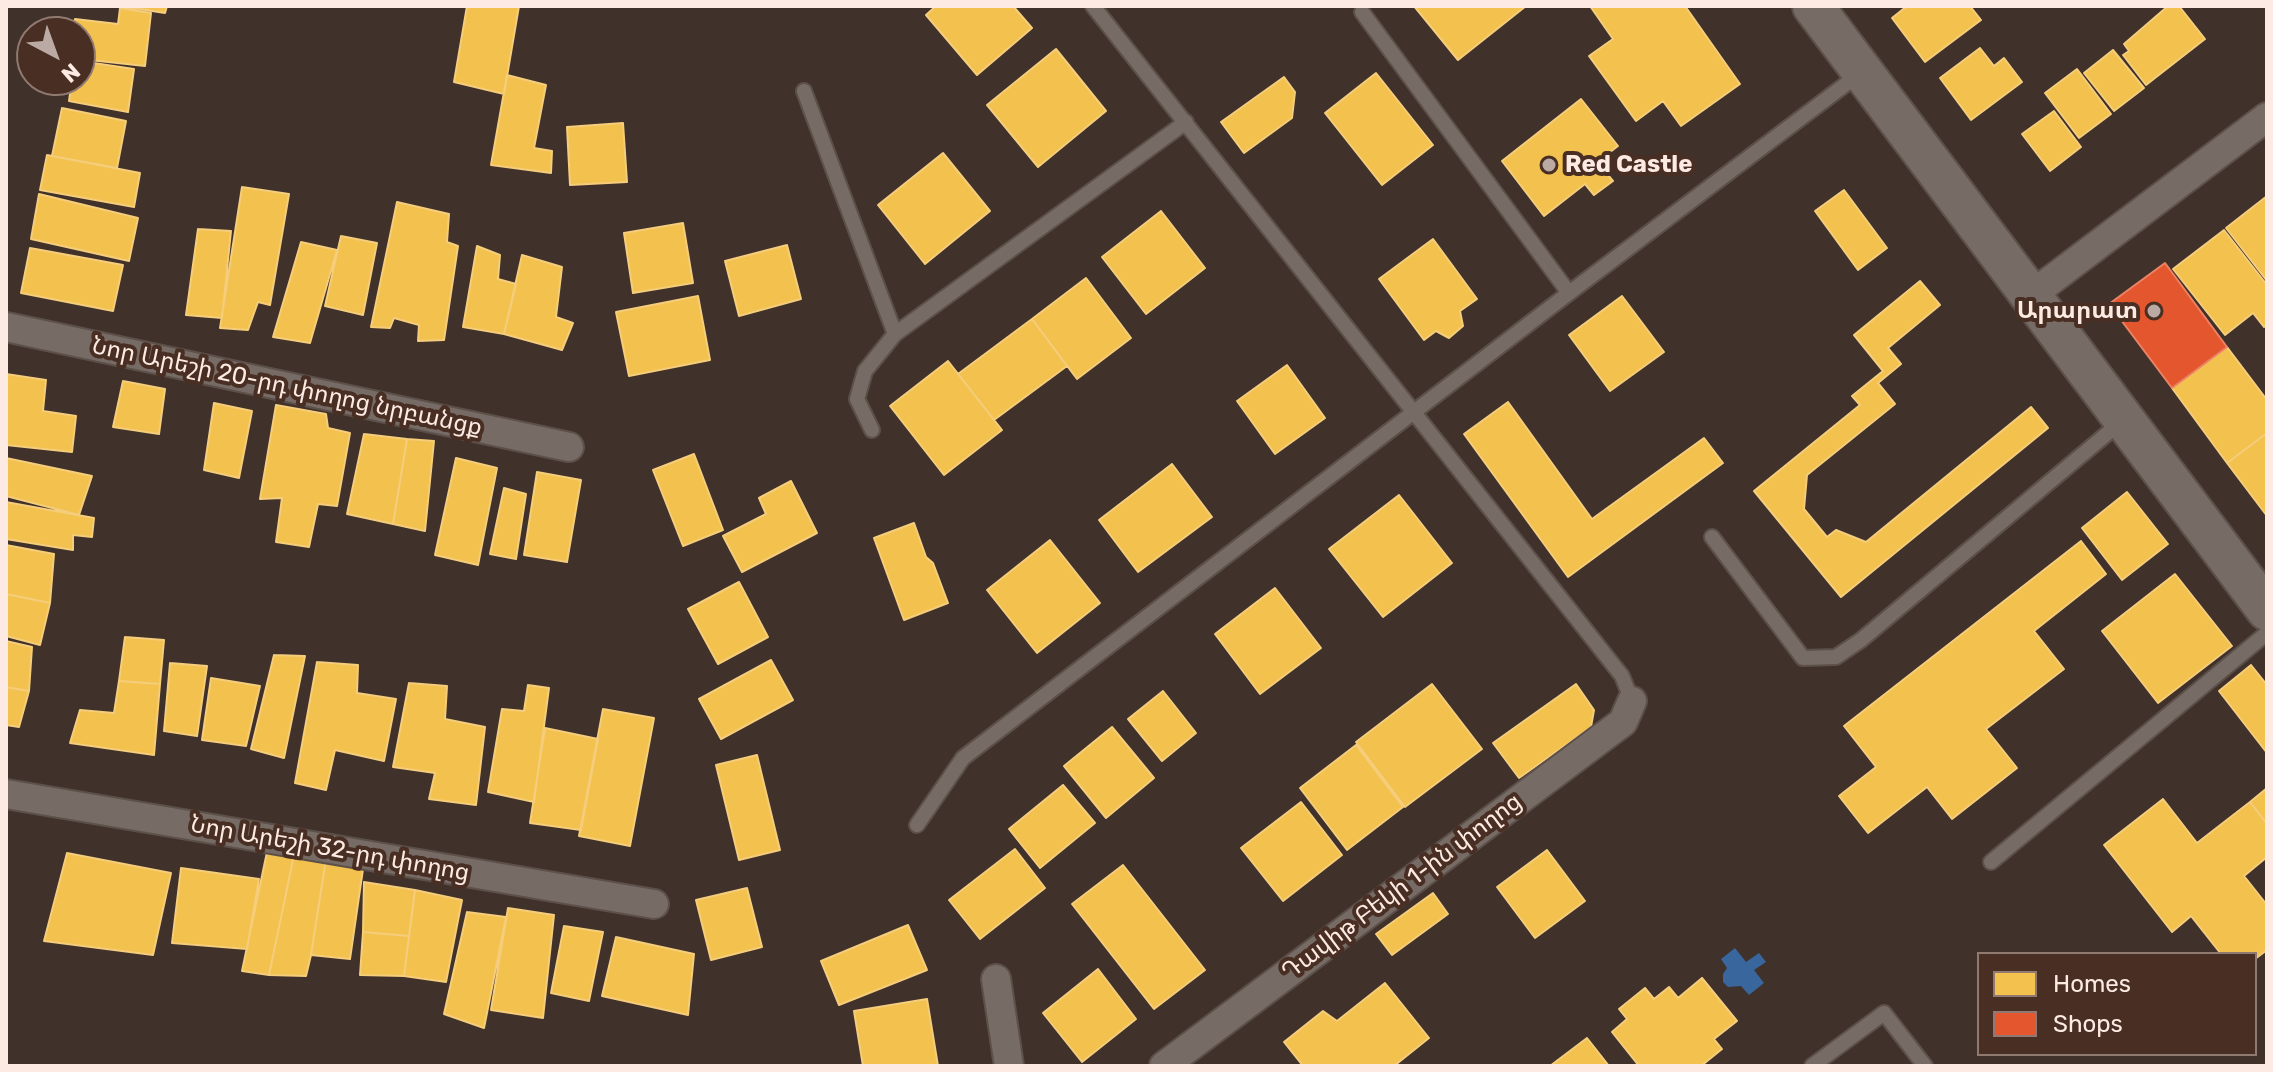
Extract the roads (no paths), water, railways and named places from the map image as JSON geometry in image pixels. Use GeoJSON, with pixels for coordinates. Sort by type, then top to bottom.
{"type":"FeatureCollection","features":[{"type":"Feature","properties":{"kind":"street"},"geometry":{"type":"LineString","coordinates":[[1813,6],[2267,610]]}},
{"type":"Feature","properties":{"kind":"street"},"geometry":{"type":"LineString","coordinates":[[2030,296],[2267,117]]}},
{"type":"Feature","properties":{"kind":"street","name":"Նոր Արեշի 20-րդ փողոց նրբանցք"},"geometry":{"type":"LineString","coordinates":[[6,327],[569,447]]}},
{"type":"Feature","properties":{"kind":"street","name":"Դավիթ Բեկի 1-ին փողոց"},"geometry":{"type":"LineString","coordinates":[[1164,1066],[1623,722],[1632,701]]}},
{"type":"Feature","properties":{"kind":"street","name":"Նոր Արեշի 32-րդ փողոց"},"geometry":{"type":"LineString","coordinates":[[6,794],[654,904]]}},
{"type":"Feature","properties":{"kind":"street"},"geometry":{"type":"LineString","coordinates":[[996,979],[1009,1066]]}},
{"type":"Feature","properties":{"kind":"lane"},"geometry":{"type":"LineString","coordinates":[[1093,6],[1622,676],[1632,701]]}},
{"type":"Feature","properties":{"kind":"lane"},"geometry":{"type":"LineString","coordinates":[[1362,12],[1569,293]]}},
{"type":"Feature","properties":{"kind":"lane"},"geometry":{"type":"LineString","coordinates":[[917,825],[963,758],[1862,72]]}},
{"type":"Feature","properties":{"kind":"lane"},"geometry":{"type":"LineString","coordinates":[[804,91],[895,334]]}},
{"type":"Feature","properties":{"kind":"lane"},"geometry":{"type":"LineString","coordinates":[[872,430],[857,399],[865,371],[895,334],[1186,122]]}},
{"type":"Feature","properties":{"kind":"lane"},"geometry":{"type":"LineString","coordinates":[[1712,537],[1803,658],[1836,657],[1861,640],[2125,419]]}},
{"type":"Feature","properties":{"kind":"lane"},"geometry":{"type":"LineString","coordinates":[[1991,862],[2267,633]]}},
{"type":"Feature","properties":{"kind":"lane"},"geometry":{"type":"LineString","coordinates":[[1812,1066],[1884,1013],[1925,1066]]}},
{"type":"Feature","properties":{"kind":"water"},"geometry":{"type":"Polygon","coordinates":[[[1735,948],[1746,962],[1759,953],[1766,962],[1754,970],[1764,983],[1749,995],[1741,986],[1728,987],[1723,982],[1727,968],[1721,959],[1735,948]]]}},
{"type":"Feature","properties":{"kind":"place","name":"Red Castle"},"geometry":{"type":"Point","coordinates":[1549,165]}},
{"type":"Feature","properties":{"kind":"place","name":"Արարատ"},"geometry":{"type":"Point","coordinates":[2154,311]}}]}
